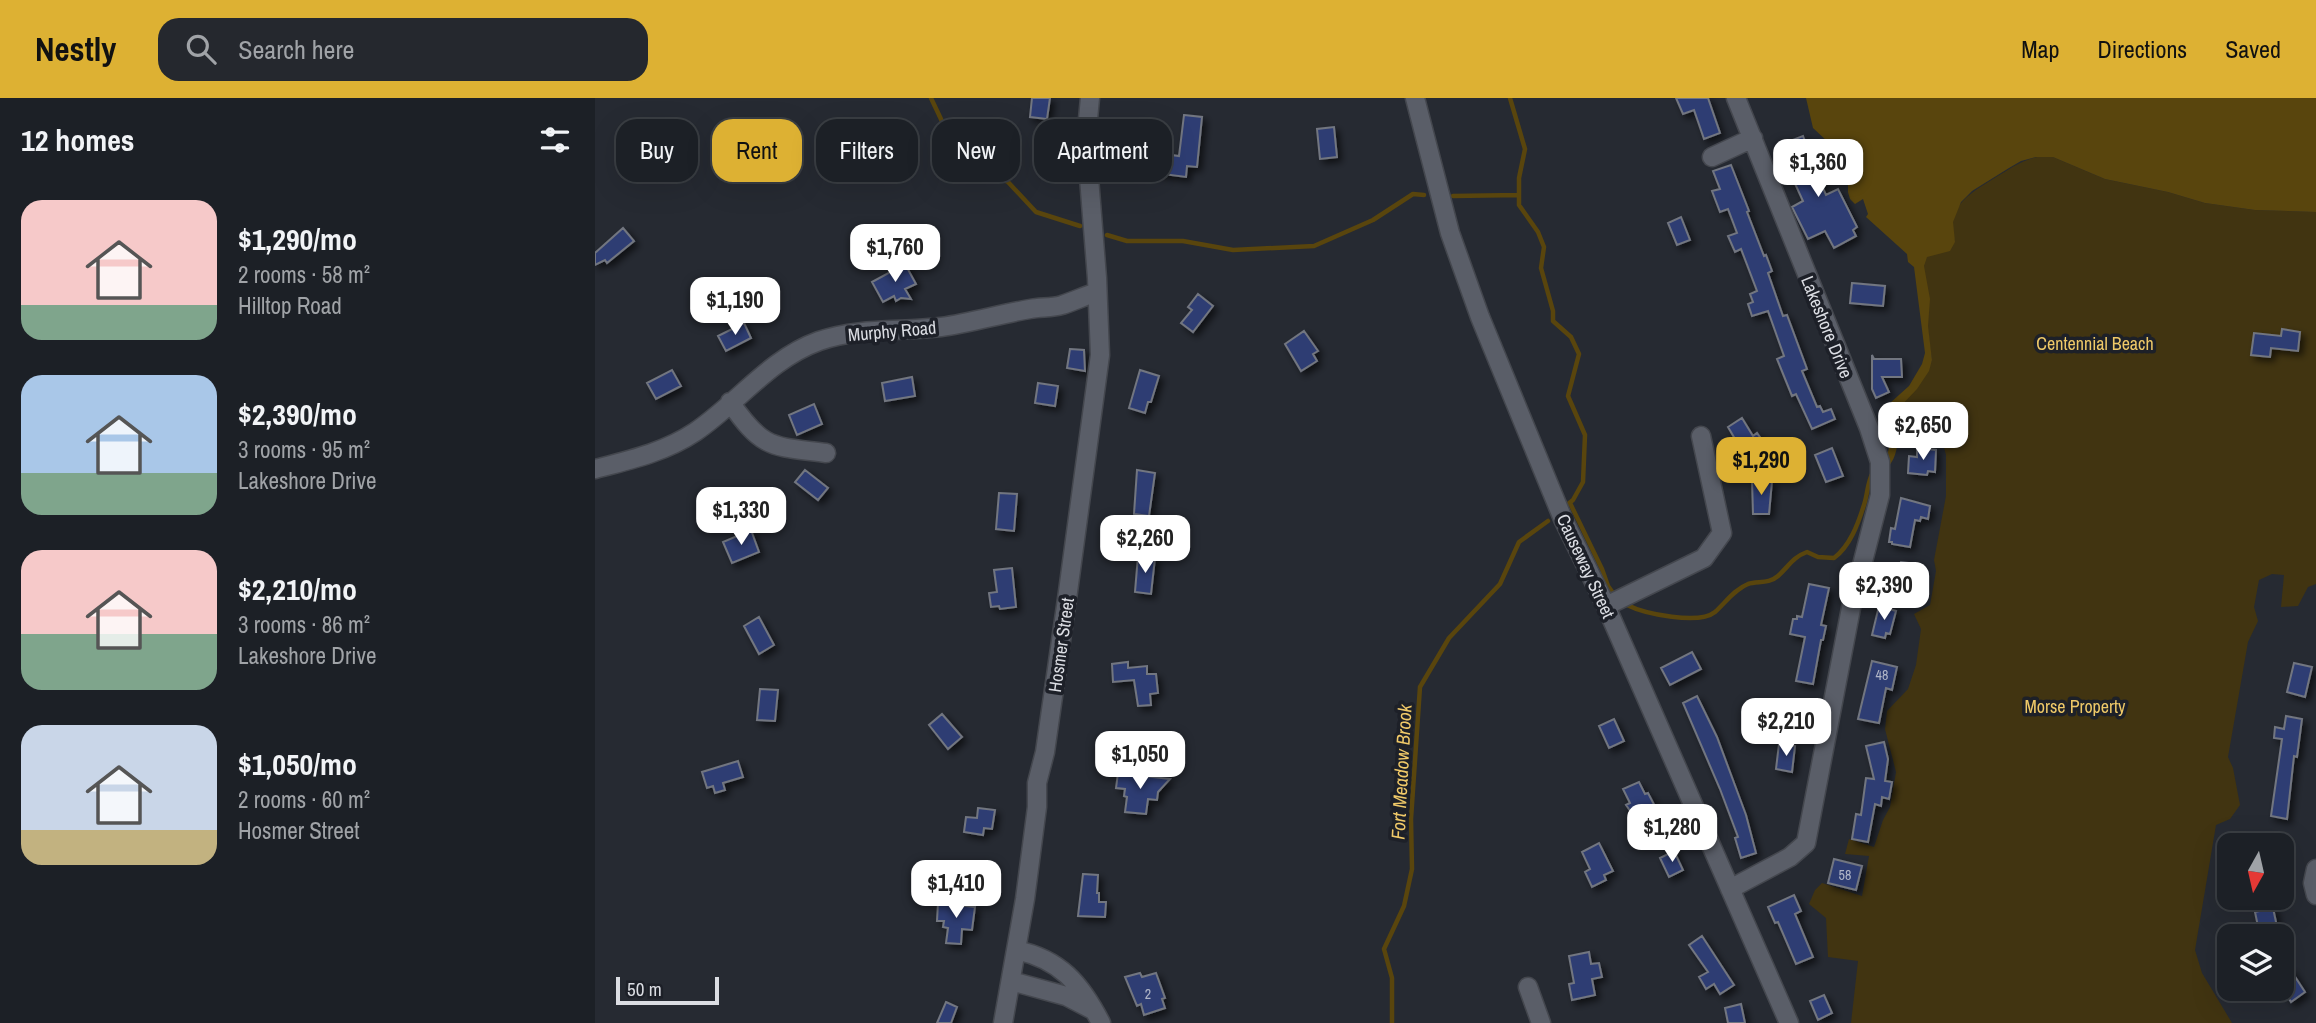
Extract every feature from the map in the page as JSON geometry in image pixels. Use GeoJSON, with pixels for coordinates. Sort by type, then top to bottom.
{"type":"FeatureCollection","features":[{"type":"Feature","properties":{"kind":"street","name":"Hosmer Street"},"geometry":{"type":"LineString","coordinates":[[1003,1023],[1037,807],[1037,783],[1050,721],[1100,355],[1087,150],[1090,98]]}},
{"type":"Feature","properties":{"kind":"street","name":"Causeway Street"},"geometry":{"type":"LineString","coordinates":[[1415,98],[1450,233],[1480,317],[1563,519],[1606,606],[1789,1023]]}},
{"type":"Feature","properties":{"kind":"street","name":"Lakeshore Drive"},"geometry":{"type":"LineString","coordinates":[[1730,889],[1790,857],[1807,843],[1848,621],[1879,495],[1880,462],[1736,98]]}},
{"type":"Feature","properties":{"kind":"street"},"geometry":{"type":"LineString","coordinates":[[1712,157],[1753,138]]}},
{"type":"Feature","properties":{"kind":"street","name":"Murphy Road"},"geometry":{"type":"LineString","coordinates":[[595,469],[667,447],[694,432],[790,354],[818,342],[847,333],[939,327],[1030,309],[1061,306],[1097,292]]}},
{"type":"Feature","properties":{"kind":"street"},"geometry":{"type":"LineString","coordinates":[[730,402],[751,431],[762,440],[774,446],[826,453]]}},
{"type":"Feature","properties":{"kind":"street"},"geometry":{"type":"LineString","coordinates":[[1606,606],[1704,558],[1722,533],[1701,436]]}},
{"type":"Feature","properties":{"kind":"street"},"geometry":{"type":"LineString","coordinates":[[2316,869],[2313,883],[2316,895]]}},
{"type":"Feature","properties":{"kind":"street"},"geometry":{"type":"LineString","coordinates":[[1016,950],[1037,954],[1056,964],[1071,978],[1097,1017]]}},
{"type":"Feature","properties":{"kind":"street"},"geometry":{"type":"LineString","coordinates":[[1011,981],[1056,993],[1097,1017]]}},
{"type":"Feature","properties":{"kind":"street"},"geometry":{"type":"LineString","coordinates":[[1528,987],[1541,1023]]}},
{"type":"Feature","properties":{"kind":"green space"},"geometry":{"type":"Polygon","coordinates":[[[2037,157],[2053,157],[2105,179],[2205,203],[2255,210],[2316,212],[2316,584],[2308,587],[2298,606],[2281,607],[2284,575],[2272,574],[2259,580],[2254,607],[2258,621],[2248,642],[2228,757],[2233,768],[2240,805],[2230,819],[2216,825],[2195,950],[2202,973],[2232,1023],[1851,1023],[1858,961],[1828,957],[1826,918],[1809,904],[1815,890],[1822,883],[1862,896],[1869,856],[1845,854],[1849,839],[1874,847],[1890,807],[1896,772],[1885,729],[1887,711],[1908,689],[1916,665],[1921,629],[1914,614],[1930,605],[1936,571],[1934,560],[1946,496],[1946,455],[1938,424],[1899,435],[1897,410],[1922,381],[1932,360],[1922,287],[1925,255],[1955,242],[1954,219],[1962,202],[1969,195],[2025,161],[2037,157]]]}},
{"type":"Feature","properties":{"kind":"shaded area"},"geometry":{"type":"Polygon","coordinates":[[[1806,98],[2316,98],[2316,212],[2255,210],[2205,203],[2105,179],[2053,157],[2036,157],[2009,168],[1972,191],[1961,202],[1953,222],[1955,242],[1950,251],[1927,257],[1924,266],[1930,299],[1928,326],[1932,360],[1929,371],[1917,389],[1897,410],[1896,451],[1883,472],[1889,448],[1887,412],[1890,403],[1909,386],[1925,353],[1914,267],[1908,262],[1907,254],[1866,217],[1868,214],[1863,199],[1855,204],[1850,199],[1845,167],[1832,158],[1828,142],[1813,128],[1806,98]]]}},
{"type":"Feature","properties":{"kind":"building"},"geometry":{"type":"Polygon","coordinates":[[[1032,98],[1050,98],[1047,119],[1030,117],[1032,98]]]}},
{"type":"Feature","properties":{"kind":"building"},"geometry":{"type":"Polygon","coordinates":[[[1676,98],[1708,98],[1720,133],[1704,139],[1694,110],[1683,114],[1676,98]]]}},
{"type":"Feature","properties":{"kind":"building"},"geometry":{"type":"Polygon","coordinates":[[[1184,115],[1202,117],[1197,167],[1187,166],[1186,177],[1172,175],[1172,155],[1179,156],[1184,115]]]}},
{"type":"Feature","properties":{"kind":"building"},"geometry":{"type":"Polygon","coordinates":[[[1334,127],[1337,157],[1320,159],[1317,129],[1334,127]]]}},
{"type":"Feature","properties":{"kind":"building"},"geometry":{"type":"Polygon","coordinates":[[[1803,136],[1810,155],[1808,156],[1826,195],[1838,189],[1857,227],[1853,230],[1856,236],[1834,248],[1825,231],[1808,239],[1792,207],[1803,201],[1782,144],[1803,136]]]}},
{"type":"Feature","properties":{"kind":"building"},"geometry":{"type":"Polygon","coordinates":[[[1731,165],[1772,271],[1768,273],[1783,316],[1787,315],[1807,369],[1802,371],[1817,407],[1820,406],[1823,412],[1831,409],[1835,419],[1812,429],[1796,394],[1792,396],[1777,359],[1784,356],[1768,311],[1752,316],[1748,304],[1753,302],[1750,294],[1757,291],[1741,249],[1735,252],[1728,236],[1737,233],[1728,209],[1720,212],[1712,191],[1720,189],[1713,171],[1731,165]]]}},
{"type":"Feature","properties":{"kind":"building"},"geometry":{"type":"Polygon","coordinates":[[[1681,217],[1690,240],[1677,245],[1668,223],[1681,217]]]}},
{"type":"Feature","properties":{"kind":"building"},"geometry":{"type":"Polygon","coordinates":[[[623,228],[634,241],[607,263],[605,260],[595,265],[595,253],[623,228]]]}},
{"type":"Feature","properties":{"kind":"building"},"geometry":{"type":"Polygon","coordinates":[[[905,264],[916,284],[905,289],[911,299],[901,298],[896,301],[894,296],[883,302],[872,282],[905,264]]]}},
{"type":"Feature","properties":{"kind":"building"},"geometry":{"type":"Polygon","coordinates":[[[1852,283],[1885,286],[1883,306],[1850,303],[1852,283]]]}},
{"type":"Feature","properties":{"kind":"building"},"geometry":{"type":"Polygon","coordinates":[[[1198,294],[1213,306],[1193,332],[1181,323],[1192,310],[1188,307],[1198,294]]]}},
{"type":"Feature","properties":{"kind":"building"},"geometry":{"type":"Polygon","coordinates":[[[744,323],[751,338],[726,351],[718,336],[744,323]]]}},
{"type":"Feature","properties":{"kind":"building"},"geometry":{"type":"Polygon","coordinates":[[[2282,329],[2300,332],[2298,351],[2271,348],[2270,357],[2251,355],[2254,333],[2281,336],[2282,329]]]}},
{"type":"Feature","properties":{"kind":"building"},"geometry":{"type":"Polygon","coordinates":[[[1304,331],[1318,351],[1313,354],[1317,361],[1301,371],[1285,344],[1304,331]]]}},
{"type":"Feature","properties":{"kind":"building"},"geometry":{"type":"Polygon","coordinates":[[[1070,349],[1084,350],[1085,371],[1067,368],[1070,349]]]}},
{"type":"Feature","properties":{"kind":"building"},"geometry":{"type":"Polygon","coordinates":[[[1872,355],[1874,359],[1901,359],[1902,377],[1882,377],[1889,392],[1876,398],[1872,389],[1872,355]]]}},
{"type":"Feature","properties":{"kind":"building"},"geometry":{"type":"Polygon","coordinates":[[[672,370],[681,386],[656,399],[647,383],[672,370]]]}},
{"type":"Feature","properties":{"kind":"building"},"geometry":{"type":"Polygon","coordinates":[[[1140,370],[1159,376],[1145,413],[1129,408],[1140,370]]]}},
{"type":"Feature","properties":{"kind":"building"},"geometry":{"type":"Polygon","coordinates":[[[912,377],[915,396],[885,401],[882,383],[912,377]]]}},
{"type":"Feature","properties":{"kind":"building"},"geometry":{"type":"Polygon","coordinates":[[[1038,383],[1058,386],[1055,406],[1035,403],[1038,383]]]}},
{"type":"Feature","properties":{"kind":"building"},"geometry":{"type":"Polygon","coordinates":[[[814,404],[822,424],[797,435],[789,415],[814,404]]]}},
{"type":"Feature","properties":{"kind":"building"},"geometry":{"type":"Polygon","coordinates":[[[1742,418],[1753,436],[1757,433],[1764,443],[1760,446],[1763,451],[1748,461],[1728,427],[1742,418]]]}},
{"type":"Feature","properties":{"kind":"building"},"geometry":{"type":"Polygon","coordinates":[[[1832,448],[1843,476],[1826,482],[1815,455],[1832,448]]]}},
{"type":"Feature","properties":{"kind":"building"},"geometry":{"type":"Polygon","coordinates":[[[1917,448],[1936,450],[1935,472],[1928,471],[1927,475],[1908,473],[1909,456],[1917,457],[1917,448]]]}},
{"type":"Feature","properties":{"kind":"building"},"geometry":{"type":"Polygon","coordinates":[[[805,470],[828,488],[818,500],[795,482],[805,470]]]}},
{"type":"Feature","properties":{"kind":"building"},"geometry":{"type":"Polygon","coordinates":[[[1137,470],[1155,473],[1149,516],[1134,514],[1137,470]]]}},
{"type":"Feature","properties":{"kind":"building"},"geometry":{"type":"Polygon","coordinates":[[[1752,480],[1772,481],[1769,514],[1753,514],[1752,480]]]}},
{"type":"Feature","properties":{"kind":"building"},"geometry":{"type":"Polygon","coordinates":[[[999,493],[1017,494],[1014,531],[996,529],[999,493]]]}},
{"type":"Feature","properties":{"kind":"building"},"geometry":{"type":"Polygon","coordinates":[[[1901,498],[1930,506],[1928,519],[1921,517],[1920,521],[1915,520],[1910,547],[1889,542],[1891,528],[1895,529],[1901,498]]]}},
{"type":"Feature","properties":{"kind":"building"},"geometry":{"type":"Polygon","coordinates":[[[751,530],[759,552],[732,563],[723,542],[751,530]]]}},
{"type":"Feature","properties":{"kind":"building"},"geometry":{"type":"Polygon","coordinates":[[[1138,556],[1155,558],[1151,594],[1135,592],[1138,556]]]}},
{"type":"Feature","properties":{"kind":"building"},"geometry":{"type":"Polygon","coordinates":[[[1901,562],[1917,564],[1914,584],[1898,582],[1901,562]]]}},
{"type":"Feature","properties":{"kind":"building"},"geometry":{"type":"Polygon","coordinates":[[[1012,568],[1016,607],[991,607],[989,593],[997,592],[994,570],[1012,568]]]}},
{"type":"Feature","properties":{"kind":"building"},"geometry":{"type":"Polygon","coordinates":[[[1809,584],[1829,588],[1821,625],[1826,626],[1813,684],[1796,681],[1805,637],[1790,634],[1793,619],[1802,617],[1809,584]]]}},
{"type":"Feature","properties":{"kind":"building"},"geometry":{"type":"Polygon","coordinates":[[[1879,606],[1896,611],[1890,634],[1886,633],[1885,638],[1872,635],[1879,606]]]}},
{"type":"Feature","properties":{"kind":"building"},"geometry":{"type":"Polygon","coordinates":[[[759,617],[774,645],[759,654],[744,626],[759,617]]]}},
{"type":"Feature","properties":{"kind":"building"},"geometry":{"type":"Polygon","coordinates":[[[1692,652],[1701,669],[1670,685],[1661,668],[1692,652]]]}},
{"type":"Feature","properties":{"kind":"building"},"geometry":{"type":"Polygon","coordinates":[[[1872,661],[1897,667],[1892,690],[1886,688],[1879,723],[1858,719],[1872,661]]]}},
{"type":"Feature","properties":{"kind":"building"},"geometry":{"type":"Polygon","coordinates":[[[1128,662],[1128,668],[1147,666],[1147,674],[1156,674],[1158,693],[1150,694],[1151,705],[1138,706],[1134,680],[1113,682],[1112,664],[1128,662]]]}},
{"type":"Feature","properties":{"kind":"building"},"geometry":{"type":"Polygon","coordinates":[[[2294,663],[2312,667],[2305,697],[2287,692],[2294,663]]]}},
{"type":"Feature","properties":{"kind":"building"},"geometry":{"type":"Polygon","coordinates":[[[760,689],[778,690],[775,721],[757,720],[760,689]]]}},
{"type":"Feature","properties":{"kind":"building"},"geometry":{"type":"Polygon","coordinates":[[[1697,696],[1717,737],[1746,815],[1756,853],[1741,858],[1735,838],[1738,837],[1683,703],[1697,696]]]}},
{"type":"Feature","properties":{"kind":"building"},"geometry":{"type":"Polygon","coordinates":[[[1779,700],[1806,705],[1803,722],[1776,717],[1779,700]]]}},
{"type":"Feature","properties":{"kind":"building"},"geometry":{"type":"Polygon","coordinates":[[[942,714],[962,737],[948,749],[929,725],[942,714]]]}},
{"type":"Feature","properties":{"kind":"building"},"geometry":{"type":"Polygon","coordinates":[[[2286,716],[2302,719],[2297,757],[2294,756],[2287,819],[2271,816],[2282,739],[2274,738],[2275,727],[2284,729],[2286,716]]]}},
{"type":"Feature","properties":{"kind":"building"},"geometry":{"type":"Polygon","coordinates":[[[1614,719],[1624,741],[1609,748],[1599,726],[1614,719]]]}},
{"type":"Feature","properties":{"kind":"building"},"geometry":{"type":"Polygon","coordinates":[[[1884,742],[1888,759],[1885,781],[1892,782],[1889,799],[1882,797],[1881,806],[1875,804],[1868,842],[1852,839],[1856,814],[1861,815],[1866,778],[1874,779],[1866,746],[1884,742]]]}},
{"type":"Feature","properties":{"kind":"building"},"geometry":{"type":"Polygon","coordinates":[[[1779,744],[1795,746],[1792,772],[1776,769],[1779,744]]]}},
{"type":"Feature","properties":{"kind":"building"},"geometry":{"type":"Polygon","coordinates":[[[738,761],[743,777],[723,783],[725,790],[715,793],[713,786],[707,788],[702,772],[738,761]]]}},
{"type":"Feature","properties":{"kind":"building"},"geometry":{"type":"Polygon","coordinates":[[[1118,773],[1170,779],[1158,792],[1157,800],[1148,799],[1146,814],[1125,812],[1125,789],[1116,788],[1118,773]]]}},
{"type":"Feature","properties":{"kind":"building"},"geometry":{"type":"Polygon","coordinates":[[[1639,782],[1660,816],[1640,825],[1626,805],[1630,803],[1623,789],[1639,782]]]}},
{"type":"Feature","properties":{"kind":"building"},"geometry":{"type":"Polygon","coordinates":[[[978,808],[995,810],[992,829],[984,828],[983,835],[964,832],[966,817],[977,818],[978,808]]]}},
{"type":"Feature","properties":{"kind":"building"},"geometry":{"type":"Polygon","coordinates":[[[1599,843],[1613,871],[1604,875],[1606,880],[1592,887],[1585,872],[1590,869],[1582,852],[1599,843]]]}},
{"type":"Feature","properties":{"kind":"building"},"geometry":{"type":"Polygon","coordinates":[[[1674,851],[1683,870],[1669,877],[1660,858],[1674,851]]]}},
{"type":"Feature","properties":{"kind":"building"},"geometry":{"type":"Polygon","coordinates":[[[1834,859],[1862,866],[1856,890],[1828,883],[1834,859]]]}},
{"type":"Feature","properties":{"kind":"building"},"geometry":{"type":"Polygon","coordinates":[[[1083,874],[1098,875],[1097,893],[1099,902],[1106,902],[1105,917],[1078,916],[1083,874]]]}},
{"type":"Feature","properties":{"kind":"building"},"geometry":{"type":"Polygon","coordinates":[[[1794,895],[1801,911],[1795,914],[1813,957],[1796,964],[1778,922],[1775,923],[1768,907],[1794,895]]]}},
{"type":"Feature","properties":{"kind":"building"},"geometry":{"type":"Polygon","coordinates":[[[938,903],[975,907],[972,930],[962,929],[961,944],[946,943],[948,928],[943,927],[944,921],[937,921],[938,903]]]}},
{"type":"Feature","properties":{"kind":"building"},"geometry":{"type":"Polygon","coordinates":[[[2273,910],[2276,924],[2258,924],[2255,912],[2273,910]]]}},
{"type":"Feature","properties":{"kind":"building"},"geometry":{"type":"Polygon","coordinates":[[[1702,936],[1734,985],[1720,994],[1714,984],[1706,989],[1699,977],[1708,972],[1689,945],[1702,936]]]}},
{"type":"Feature","properties":{"kind":"building"},"geometry":{"type":"Polygon","coordinates":[[[1589,952],[1591,964],[1599,963],[1602,977],[1592,979],[1595,995],[1572,1000],[1569,984],[1574,983],[1569,956],[1589,952]]]}},
{"type":"Feature","properties":{"kind":"building"},"geometry":{"type":"Polygon","coordinates":[[[1140,973],[1142,977],[1156,973],[1165,998],[1162,999],[1165,1008],[1144,1015],[1141,1004],[1137,1006],[1125,977],[1140,973]]]}},
{"type":"Feature","properties":{"kind":"building"},"geometry":{"type":"Polygon","coordinates":[[[2294,975],[2305,992],[2294,1000],[2294,975]]]}},
{"type":"Feature","properties":{"kind":"building"},"geometry":{"type":"Polygon","coordinates":[[[1824,995],[1832,1013],[1818,1020],[1810,1001],[1824,995]]]}},
{"type":"Feature","properties":{"kind":"building"},"geometry":{"type":"Polygon","coordinates":[[[946,1002],[957,1007],[951,1023],[937,1023],[946,1002]]]}},
{"type":"Feature","properties":{"kind":"building"},"geometry":{"type":"Polygon","coordinates":[[[1741,1004],[1745,1023],[1728,1023],[1725,1008],[1741,1004]]]}},
{"type":"Feature","properties":{"kind":"waterway"},"geometry":{"type":"LineString","coordinates":[[931,98],[948,134],[978,168],[1008,182],[1036,212],[1080,226]]}},
{"type":"Feature","properties":{"kind":"waterway","name":"Fort Meadow Brook"},"geometry":{"type":"LineString","coordinates":[[1510,98],[1525,149],[1519,178],[1519,205],[1538,232],[1544,247],[1541,268],[1553,311],[1553,321],[1571,337],[1579,354],[1568,396],[1585,435],[1583,482],[1568,504]]}},
{"type":"Feature","properties":{"kind":"waterway"},"geometry":{"type":"LineString","coordinates":[[1107,235],[1127,241],[1183,241],[1233,250],[1314,246],[1373,220],[1413,194],[1424,195]]}},
{"type":"Feature","properties":{"kind":"waterway"},"geometry":{"type":"LineString","coordinates":[[1453,196],[1519,195]]}},
{"type":"Feature","properties":{"kind":"waterway"},"geometry":{"type":"LineString","coordinates":[[1627,605],[1672,617],[1707,616],[1743,586],[1775,579],[1802,554],[1807,552],[1818,557],[1834,558],[1845,547],[1856,527],[1873,472]]}},
{"type":"Feature","properties":{"kind":"waterway"},"geometry":{"type":"LineString","coordinates":[[1570,503],[1613,593]]}},
{"type":"Feature","properties":{"kind":"waterway","name":"Fort Meadow Brook"},"geometry":{"type":"LineString","coordinates":[[1392,1023],[1392,978],[1384,949],[1404,906],[1412,869],[1411,819],[1420,687],[1449,638],[1500,584],[1519,542],[1548,521]]}},
{"type":"Feature","properties":{"kind":"park label","name":"Centennial Beach"},"geometry":{"type":"Point","coordinates":[2095,343]}},
{"type":"Feature","properties":{"kind":"park label","name":"Morse Property"},"geometry":{"type":"Point","coordinates":[2075,706]}}]}
